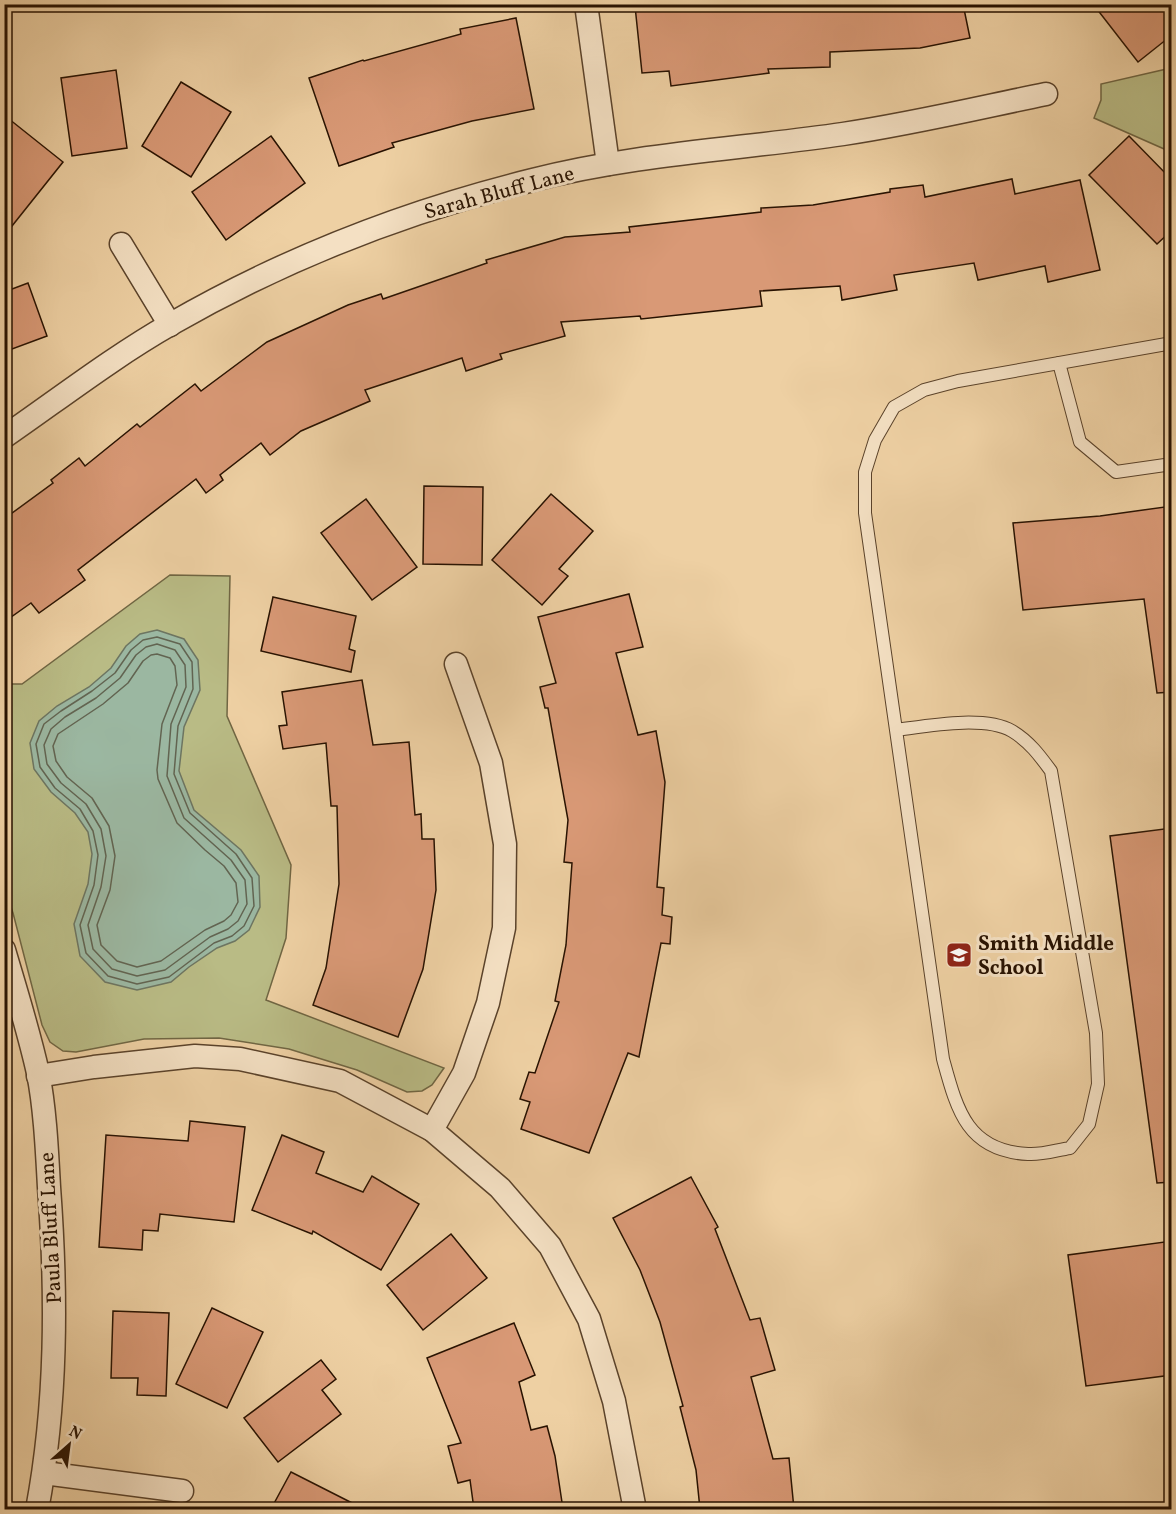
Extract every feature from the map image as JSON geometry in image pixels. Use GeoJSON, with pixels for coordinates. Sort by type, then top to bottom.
{"type":"FeatureCollection","features":[{"type":"Feature","properties":{"kind":"street"},"geometry":{"type":"LineString","coordinates":[[586,4],[608,164]]}},
{"type":"Feature","properties":{"kind":"street","name":"Sarah Bluff Lane"},"geometry":{"type":"LineString","coordinates":[[4,437],[114,360],[170,325],[250,282],[392,221],[535,179],[608,164],[844,134],[1046,94]]}},
{"type":"Feature","properties":{"kind":"street"},"geometry":{"type":"LineString","coordinates":[[121,244],[170,325]]}},
{"type":"Feature","properties":{"kind":"street"},"geometry":{"type":"LineString","coordinates":[[432,1130],[467,1064],[488,1003],[504,928],[505,844],[491,763],[456,664]]}},
{"type":"Feature","properties":{"kind":"street","name":"Paula Bluff Lane"},"geometry":{"type":"LineString","coordinates":[[4,950],[38,1076],[54,1247],[55,1322],[44,1473],[37,1509]]}},
{"type":"Feature","properties":{"kind":"street"},"geometry":{"type":"LineString","coordinates":[[38,1076],[94,1067],[195,1056],[240,1059],[340,1081],[432,1130],[507,1196],[550,1246],[578,1298],[589,1319],[614,1401],[635,1509]]}},
{"type":"Feature","properties":{"kind":"street"},"geometry":{"type":"LineString","coordinates":[[44,1473],[182,1491]]}},
{"type":"Feature","properties":{"kind":"lane"},"geometry":{"type":"LineString","coordinates":[[896,730],[974,721],[1011,730],[1037,750],[1051,771],[1096,1043],[1098,1084],[1089,1124],[1070,1148],[1030,1155],[1000,1149],[973,1134],[954,1101],[943,1059],[896,730],[865,513],[865,472],[875,440],[894,407],[924,390],[958,381],[1172,343]]}},
{"type":"Feature","properties":{"kind":"lane"},"geometry":{"type":"LineString","coordinates":[[1059,363],[1080,442],[1116,472],[1172,464]]}},
{"type":"Feature","properties":{"kind":"green space"},"geometry":{"type":"Polygon","coordinates":[[[1171,68],[1171,152],[1094,118],[1101,100],[1101,84],[1171,68]]]}},
{"type":"Feature","properties":{"kind":"green space"},"geometry":{"type":"Polygon","coordinates":[[[170,575],[230,576],[227,716],[291,865],[286,938],[266,1000],[444,1068],[432,1085],[422,1091],[407,1092],[357,1070],[289,1049],[219,1038],[144,1039],[76,1052],[63,1051],[50,1042],[42,1025],[5,890],[5,684],[22,684],[170,575]]]}},
{"type":"Feature","properties":{"kind":"water"},"geometry":{"type":"Polygon","coordinates":[[[157,630],[184,639],[198,660],[200,690],[184,727],[179,771],[194,810],[241,850],[259,876],[260,907],[249,930],[235,941],[217,948],[171,982],[137,990],[105,982],[80,956],[74,924],[88,884],[92,854],[88,832],[75,813],[51,792],[34,769],[30,743],[39,721],[57,706],[89,687],[111,668],[126,646],[140,634],[157,630]]]}},
{"type":"Feature","properties":{"kind":"building"},"geometry":{"type":"Polygon","coordinates":[[[657,4],[963,4],[970,38],[920,48],[830,52],[830,67],[768,69],[769,73],[671,86],[669,71],[642,73],[635,6],[657,4]]]}},
{"type":"Feature","properties":{"kind":"building"},"geometry":{"type":"Polygon","coordinates":[[[1093,4],[1172,4],[1172,35],[1138,62],[1093,4]]]}},
{"type":"Feature","properties":{"kind":"building"},"geometry":{"type":"Polygon","coordinates":[[[516,18],[534,109],[472,121],[392,143],[394,147],[339,166],[309,78],[363,60],[461,34],[460,29],[516,18]]]}},
{"type":"Feature","properties":{"kind":"building"},"geometry":{"type":"Polygon","coordinates":[[[116,70],[127,148],[72,156],[61,78],[116,70]]]}},
{"type":"Feature","properties":{"kind":"building"},"geometry":{"type":"Polygon","coordinates":[[[181,82],[231,112],[191,177],[142,146],[181,82]]]}},
{"type":"Feature","properties":{"kind":"building"},"geometry":{"type":"Polygon","coordinates":[[[4,115],[63,162],[4,236],[4,115]]]}},
{"type":"Feature","properties":{"kind":"building"},"geometry":{"type":"Polygon","coordinates":[[[271,136],[305,183],[226,240],[192,192],[271,136]]]}},
{"type":"Feature","properties":{"kind":"building"},"geometry":{"type":"Polygon","coordinates":[[[1129,136],[1172,180],[1172,230],[1157,244],[1089,175],[1129,136]]]}},
{"type":"Feature","properties":{"kind":"building"},"geometry":{"type":"Polygon","coordinates":[[[1012,179],[1015,194],[1080,180],[1100,270],[1048,282],[1045,266],[978,280],[974,263],[894,275],[897,290],[842,300],[840,286],[760,291],[762,306],[641,319],[640,316],[561,322],[565,336],[500,354],[502,359],[466,371],[462,358],[365,390],[370,401],[301,431],[270,455],[261,443],[220,475],[223,480],[206,493],[196,479],[78,570],[85,580],[39,613],[31,603],[4,622],[4,519],[53,483],[51,480],[79,458],[85,466],[137,424],[140,427],[195,384],[201,391],[267,342],[348,305],[381,294],[383,299],[487,263],[486,260],[565,237],[630,232],[629,227],[761,212],[761,208],[813,205],[890,192],[890,189],[923,185],[925,197],[1012,179]]]}},
{"type":"Feature","properties":{"kind":"building"},"geometry":{"type":"Polygon","coordinates":[[[28,283],[47,336],[4,352],[4,292],[28,283]]]}},
{"type":"Feature","properties":{"kind":"building"},"geometry":{"type":"Polygon","coordinates":[[[424,486],[483,487],[482,565],[423,564],[424,486]]]}},
{"type":"Feature","properties":{"kind":"building"},"geometry":{"type":"Polygon","coordinates":[[[551,494],[593,531],[559,569],[568,576],[542,605],[492,560],[551,494]]]}},
{"type":"Feature","properties":{"kind":"building"},"geometry":{"type":"Polygon","coordinates":[[[366,499],[417,567],[372,600],[321,533],[366,499]]]}},
{"type":"Feature","properties":{"kind":"building"},"geometry":{"type":"Polygon","coordinates":[[[1172,506],[1172,692],[1157,693],[1144,599],[1023,610],[1013,523],[1100,516],[1172,506]]]}},
{"type":"Feature","properties":{"kind":"building"},"geometry":{"type":"Polygon","coordinates":[[[629,594],[643,647],[616,653],[638,735],[656,731],[665,782],[657,887],[664,888],[662,915],[672,917],[670,944],[661,943],[639,1057],[628,1053],[589,1153],[521,1129],[530,1102],[520,1099],[529,1072],[535,1073],[559,1002],[555,1001],[566,945],[572,863],[564,862],[568,820],[548,708],[545,708],[540,687],[556,683],[538,617],[629,594]]]}},
{"type":"Feature","properties":{"kind":"building"},"geometry":{"type":"Polygon","coordinates":[[[273,597],[356,616],[349,649],[355,651],[351,672],[261,651],[273,597]]]}},
{"type":"Feature","properties":{"kind":"building"},"geometry":{"type":"Polygon","coordinates":[[[362,680],[373,745],[409,742],[415,815],[421,814],[422,839],[434,839],[436,890],[423,969],[398,1037],[313,1005],[326,968],[339,884],[337,806],[331,806],[326,743],[283,749],[279,726],[287,725],[282,692],[362,680]]]}},
{"type":"Feature","properties":{"kind":"building"},"geometry":{"type":"Polygon","coordinates":[[[1172,828],[1172,1182],[1157,1183],[1110,836],[1172,828]]]}},
{"type":"Feature","properties":{"kind":"building"},"geometry":{"type":"Polygon","coordinates":[[[190,1121],[245,1127],[234,1222],[160,1214],[158,1231],[143,1230],[142,1250],[99,1247],[106,1135],[188,1141],[190,1121]]]}},
{"type":"Feature","properties":{"kind":"building"},"geometry":{"type":"Polygon","coordinates":[[[282,1135],[324,1152],[316,1173],[363,1192],[372,1176],[419,1204],[381,1270],[313,1231],[312,1234],[252,1210],[282,1135]]]}},
{"type":"Feature","properties":{"kind":"building"},"geometry":{"type":"Polygon","coordinates":[[[691,1177],[718,1227],[715,1229],[750,1320],[760,1318],[775,1370],[751,1377],[773,1459],[789,1458],[794,1509],[700,1509],[696,1470],[680,1407],[683,1406],[660,1322],[640,1270],[613,1218],[691,1177]]]}},
{"type":"Feature","properties":{"kind":"building"},"geometry":{"type":"Polygon","coordinates":[[[451,1234],[487,1278],[423,1330],[387,1285],[451,1234]]]}},
{"type":"Feature","properties":{"kind":"building"},"geometry":{"type":"Polygon","coordinates":[[[1172,1241],[1172,1375],[1086,1386],[1068,1255],[1172,1241]]]}},
{"type":"Feature","properties":{"kind":"building"},"geometry":{"type":"Polygon","coordinates":[[[212,1308],[263,1332],[227,1408],[176,1384],[212,1308]]]}},
{"type":"Feature","properties":{"kind":"building"},"geometry":{"type":"Polygon","coordinates":[[[113,1311],[169,1313],[166,1396],[137,1395],[138,1378],[111,1378],[113,1311]]]}},
{"type":"Feature","properties":{"kind":"building"},"geometry":{"type":"Polygon","coordinates":[[[514,1323],[535,1375],[519,1382],[531,1430],[547,1426],[555,1456],[563,1509],[474,1509],[470,1480],[458,1483],[448,1446],[461,1443],[427,1358],[514,1323]]]}},
{"type":"Feature","properties":{"kind":"building"},"geometry":{"type":"Polygon","coordinates":[[[321,1360],[336,1379],[322,1390],[341,1414],[278,1462],[244,1418],[321,1360]]]}},
{"type":"Feature","properties":{"kind":"building"},"geometry":{"type":"Polygon","coordinates":[[[291,1472],[364,1509],[271,1509],[291,1472]]]}},
{"type":"Feature","properties":{"kind":"place","name":"Smith Middle School"},"geometry":{"type":"Point","coordinates":[959,955]}}]}
